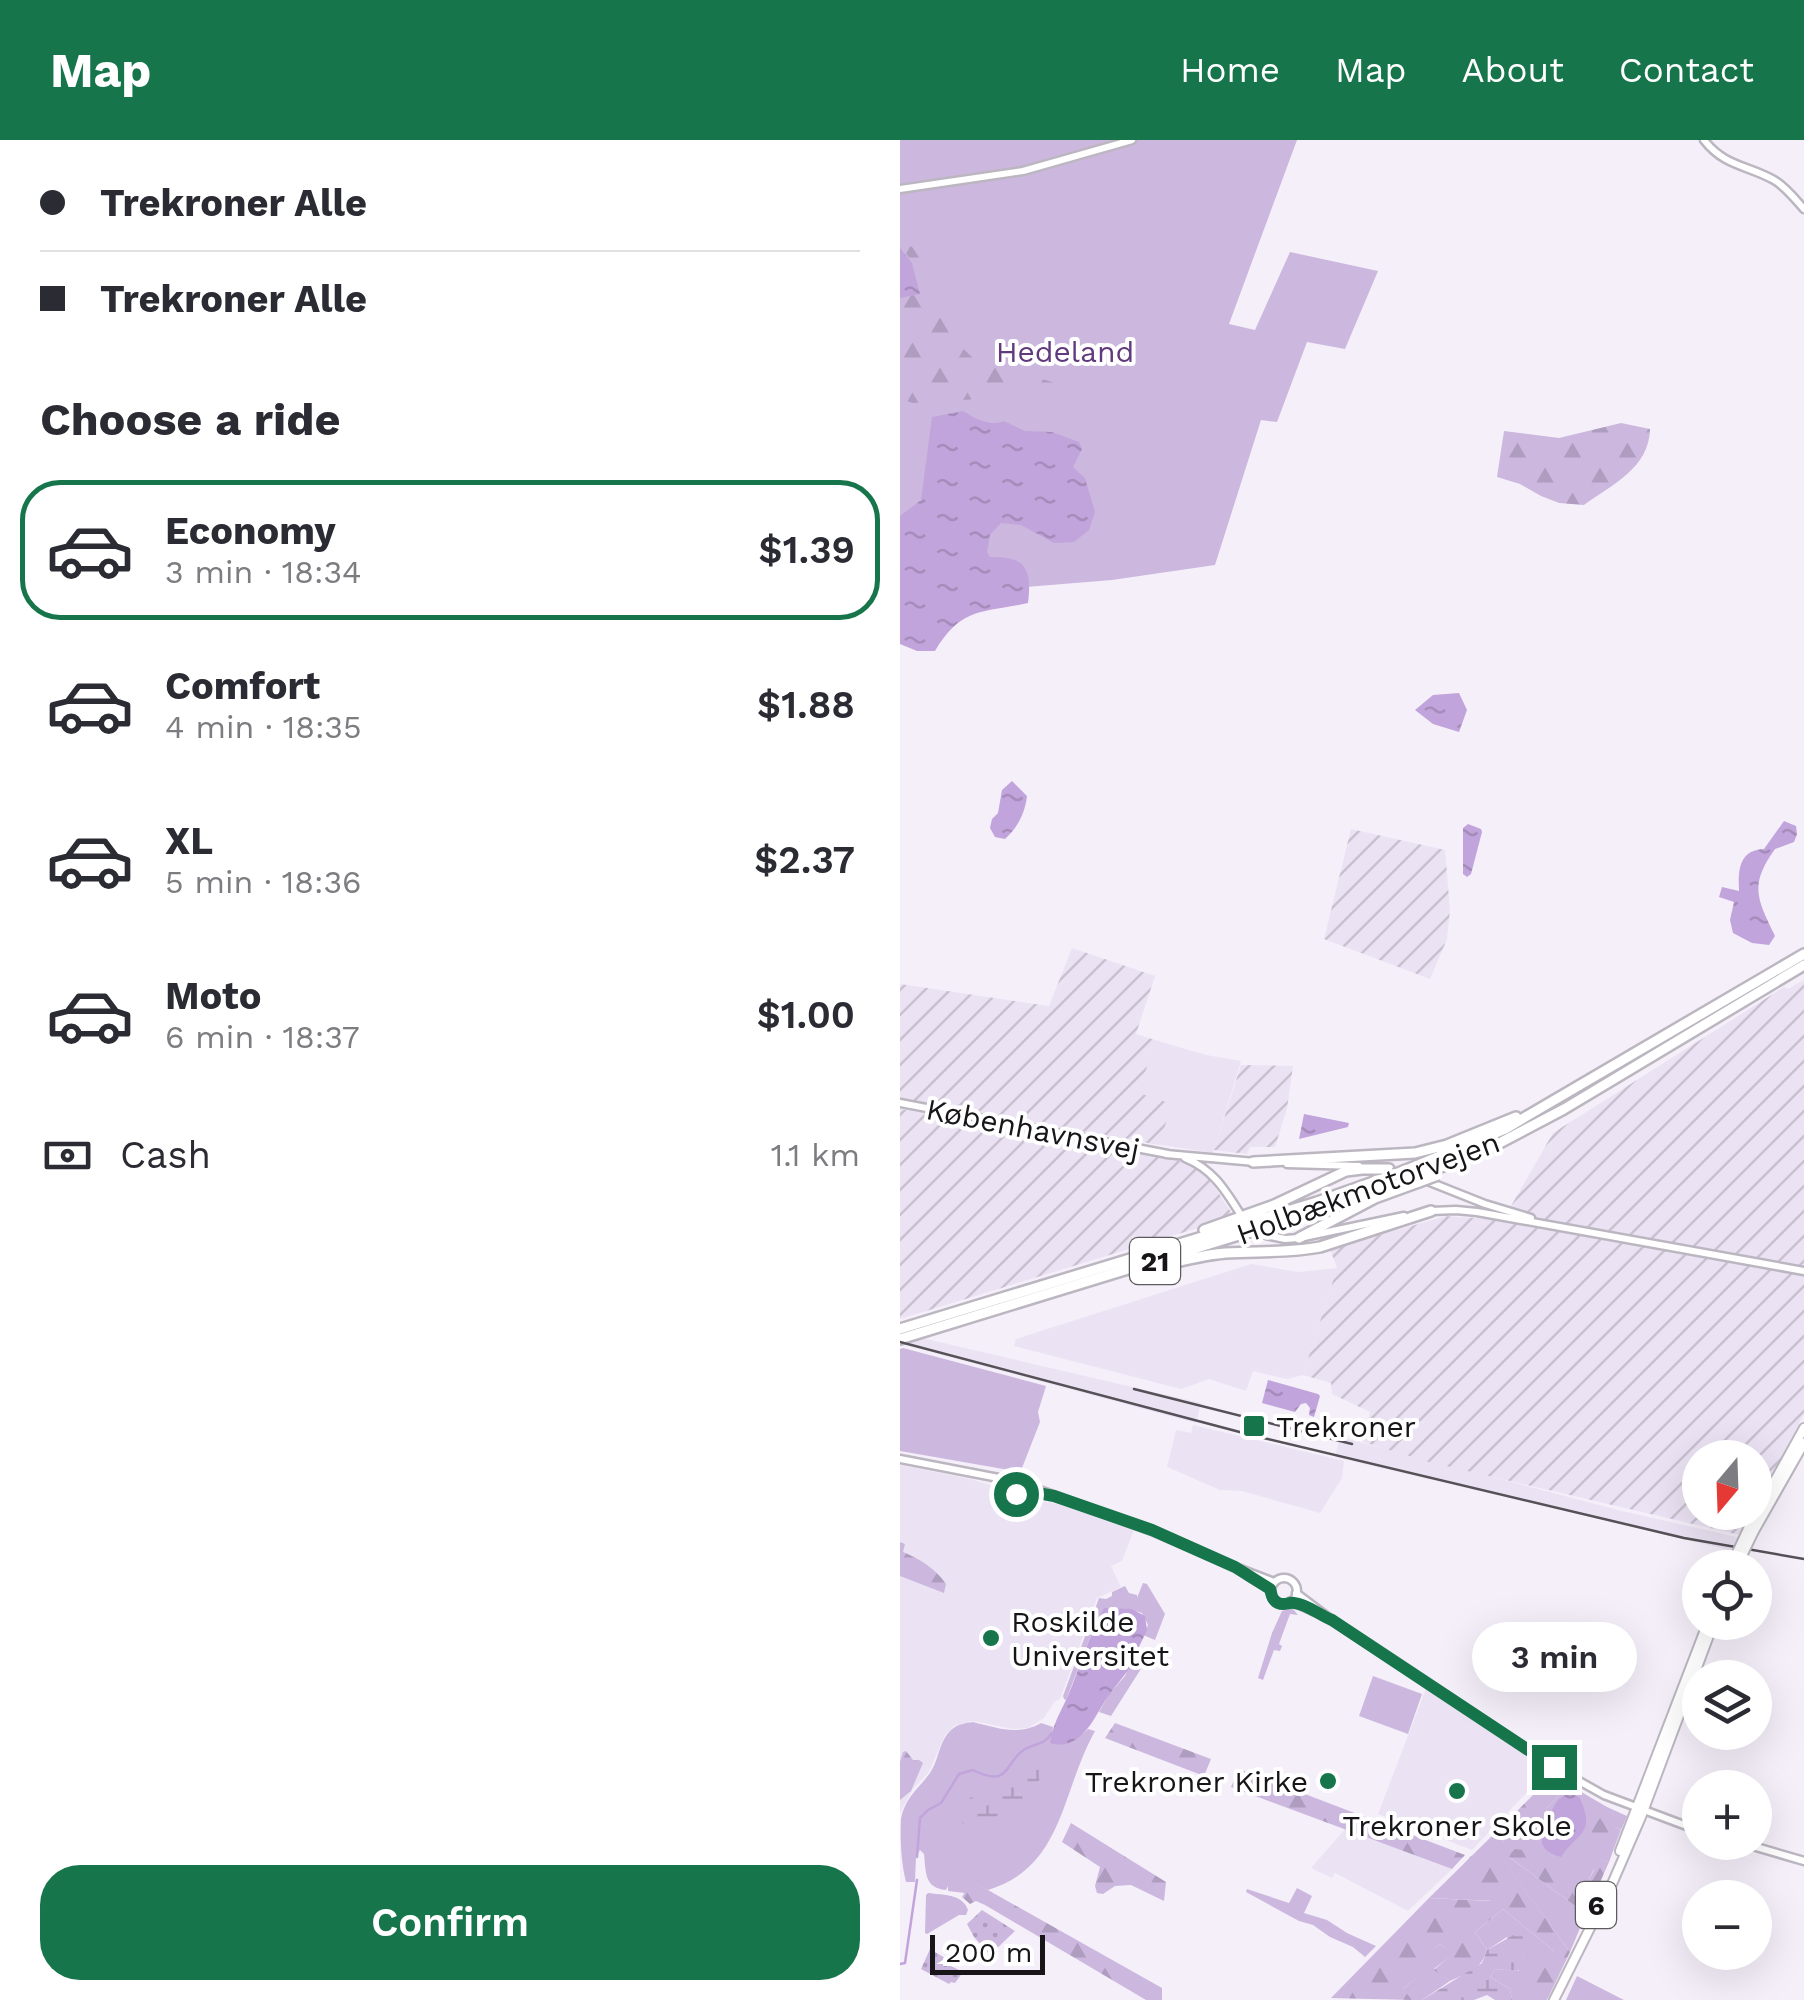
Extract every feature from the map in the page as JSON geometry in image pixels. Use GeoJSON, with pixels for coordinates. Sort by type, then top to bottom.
{"type":"FeatureCollection","features":[{"type":"Feature","properties":{"kind":"highway","name":"Holbækmotorvejen"},"geometry":{"type":"LineString","coordinates":[[900,1328],[1317,1202],[1416,1166],[1505,1129],[1551,1104],[1804,954]]}},
{"type":"Feature","properties":{"kind":"highway","name":"Holbækmotorvejen"},"geometry":{"type":"LineString","coordinates":[[900,1339],[1414,1181],[1534,1125],[1804,965]]}},
{"type":"Feature","properties":{"kind":"highway"},"geometry":{"type":"LineString","coordinates":[[1253,1162],[1415,1153],[1448,1145],[1551,1104]]}},
{"type":"Feature","properties":{"kind":"highway"},"geometry":{"type":"LineString","coordinates":[[1109,1265],[1274,1205],[1346,1172],[1391,1172]]}},
{"type":"Feature","properties":{"kind":"highway"},"geometry":{"type":"LineString","coordinates":[[1298,1238],[1414,1181]]}},
{"type":"Feature","properties":{"kind":"highway"},"geometry":{"type":"LineString","coordinates":[[1105,1277],[1196,1257],[1320,1248],[1431,1211]]}},
{"type":"Feature","properties":{"kind":"main road"},"geometry":{"type":"LineString","coordinates":[[1772,1490],[1804,1428]]}},
{"type":"Feature","properties":{"kind":"main road"},"geometry":{"type":"LineString","coordinates":[[1772,1496],[1804,1443]]}},
{"type":"Feature","properties":{"kind":"main road"},"geometry":{"type":"LineString","coordinates":[[1741,1550],[1751,1530]]}},
{"type":"Feature","properties":{"kind":"main road","name":"6"},"geometry":{"type":"LineString","coordinates":[[1552,2000],[1612,1884],[1704,1640]]}},
{"type":"Feature","properties":{"kind":"street"},"geometry":{"type":"LineString","coordinates":[[900,189],[1024,172],[1132,140]]}},
{"type":"Feature","properties":{"kind":"street"},"geometry":{"type":"LineString","coordinates":[[1704,140],[1730,163],[1774,180],[1804,209]]}},
{"type":"Feature","properties":{"kind":"street","name":"Københavnsvej"},"geometry":{"type":"LineString","coordinates":[[900,1103],[1186,1158],[1209,1171],[1239,1212]]}},
{"type":"Feature","properties":{"kind":"street","name":"Københavnsvej"},"geometry":{"type":"LineString","coordinates":[[1166,1154],[1411,1174],[1485,1204],[1561,1226]]}},
{"type":"Feature","properties":{"kind":"street","name":"Københavnsvej"},"geometry":{"type":"LineString","coordinates":[[1266,1234],[1298,1238],[1431,1211],[1456,1210],[1804,1271]]}},
{"type":"Feature","properties":{"kind":"street"},"geometry":{"type":"LineString","coordinates":[[900,1459],[1013,1484]]}},
{"type":"Feature","properties":{"kind":"street"},"geometry":{"type":"LineString","coordinates":[[1020,1476],[1027,1476],[1032,1480],[1033,1490],[1021,1497],[1013,1484],[1020,1476]]}},
{"type":"Feature","properties":{"kind":"street"},"geometry":{"type":"LineString","coordinates":[[1033,1490],[1152,1530],[1272,1585]]}},
{"type":"Feature","properties":{"kind":"street"},"geometry":{"type":"LineString","coordinates":[[1272,1585],[1281,1578],[1290,1580],[1296,1586],[1291,1602]]}},
{"type":"Feature","properties":{"kind":"street"},"geometry":{"type":"LineString","coordinates":[[1272,1585],[1272,1596],[1277,1602],[1291,1602],[1332,1620]]}},
{"type":"Feature","properties":{"kind":"street"},"geometry":{"type":"LineString","coordinates":[[1296,1593],[1554,1767],[1604,1795],[1682,1824]]}},
{"type":"Feature","properties":{"kind":"street"},"geometry":{"type":"LineString","coordinates":[[1772,1852],[1804,1861]]}},
{"type":"Feature","properties":{"kind":"shaded area"},"geometry":{"type":"Polygon","coordinates":[[[1351,829],[1445,850],[1450,910],[1447,939],[1430,979],[1324,939],[1351,829]]]}},
{"type":"Feature","properties":{"kind":"shaded area"},"geometry":{"type":"Polygon","coordinates":[[[1072,948],[1155,976],[1136,1034],[1155,1040],[1139,1093],[1172,1104],[1159,1145],[900,1099],[900,984],[1049,1006],[1072,948]]]}},
{"type":"Feature","properties":{"kind":"shaded area"},"geometry":{"type":"Polygon","coordinates":[[[1804,980],[1804,1414],[1772,1475],[1772,1440],[1682,1440],[1682,1521],[1429,1462],[1363,1442],[1370,1412],[1332,1394],[1331,1383],[1303,1375],[1337,1268],[1330,1249],[1446,1216],[1503,1220],[1553,1133],[1784,987],[1788,989],[1804,980]]]}},
{"type":"Feature","properties":{"kind":"shaded area"},"geometry":{"type":"Polygon","coordinates":[[[1155,1040],[1241,1061],[1213,1153],[1124,1139],[1155,1040]]]}},
{"type":"Feature","properties":{"kind":"shaded area"},"geometry":{"type":"Polygon","coordinates":[[[1241,1065],[1293,1066],[1287,1109],[1275,1147],[1250,1147],[1247,1154],[1214,1150],[1241,1065]]]}},
{"type":"Feature","properties":{"kind":"shaded area"},"geometry":{"type":"Polygon","coordinates":[[[900,1109],[1172,1158],[1195,1167],[1209,1178],[1234,1217],[900,1319],[900,1109]]]}},
{"type":"Feature","properties":{"kind":"shaded area"},"geometry":{"type":"Polygon","coordinates":[[[1251,1264],[1298,1272],[1337,1268],[1303,1375],[1287,1379],[1253,1371],[1246,1391],[1209,1379],[1181,1389],[1014,1346],[1016,1339],[1251,1264]]]}},
{"type":"Feature","properties":{"kind":"shaded area"},"geometry":{"type":"Polygon","coordinates":[[[922,1338],[1201,1403],[1196,1423],[901,1344],[922,1338]]]}},
{"type":"Feature","properties":{"kind":"shaded area"},"geometry":{"type":"Polygon","coordinates":[[[1193,1425],[1344,1461],[1342,1478],[1320,1513],[1242,1491],[1220,1490],[1167,1467],[1176,1430],[1191,1433],[1193,1425]]]}},
{"type":"Feature","properties":{"kind":"shaded area"},"geometry":{"type":"Polygon","coordinates":[[[1340,1437],[1682,1525],[1682,1530],[1706,1530],[1741,1538],[1735,1550],[1730,1550],[1335,1457],[1340,1437]]]}},
{"type":"Feature","properties":{"kind":"shaded area","name":"Roskilde Universitet"},"geometry":{"type":"Polygon","coordinates":[[[900,1465],[971,1479],[1005,1490],[1011,1499],[1023,1504],[1036,1500],[1057,1504],[1134,1530],[1122,1561],[1111,1566],[1121,1587],[1097,1598],[1060,1699],[1044,1718],[1028,1728],[973,1721],[954,1726],[945,1735],[929,1772],[913,1789],[900,1813],[900,1465]]]}},
{"type":"Feature","properties":{"kind":"shaded area","name":"Trekroner Skole"},"geometry":{"type":"Polygon","coordinates":[[[1427,1686],[1550,1768],[1472,1850],[1378,1814],[1427,1686]]]}},
{"type":"Feature","properties":{"kind":"shaded area"},"geometry":{"type":"Polygon","coordinates":[[[1345,1829],[1452,1869],[1408,1911],[1335,1873],[1332,1878],[1311,1868],[1345,1829]]]}},
{"type":"Feature","properties":{"kind":"green space","name":"Hedeland"},"geometry":{"type":"Polygon","coordinates":[[[900,140],[1297,140],[1229,324],[1255,330],[1290,252],[1378,271],[1345,349],[1307,342],[1277,422],[1261,420],[1215,565],[1026,587],[900,580],[900,140]]]}},
{"type":"Feature","properties":{"kind":"green space"},"geometry":{"type":"Polygon","coordinates":[[[900,236],[925,267],[954,340],[973,358],[1055,383],[995,398],[912,403],[900,398],[900,298],[919,294],[900,236]]]}},
{"type":"Feature","properties":{"kind":"green space"},"geometry":{"type":"Polygon","coordinates":[[[1621,423],[1650,429],[1648,443],[1628,474],[1584,505],[1559,503],[1497,477],[1504,431],[1559,438],[1621,423]]]}},
{"type":"Feature","properties":{"kind":"green space"},"geometry":{"type":"Polygon","coordinates":[[[903,1348],[1046,1386],[1038,1412],[1040,1422],[1022,1468],[1009,1470],[900,1451],[903,1348]]]}},
{"type":"Feature","properties":{"kind":"green space"},"geometry":{"type":"Polygon","coordinates":[[[900,1542],[905,1544],[903,1552],[942,1578],[946,1584],[944,1593],[900,1576],[900,1542]]]}},
{"type":"Feature","properties":{"kind":"green space"},"geometry":{"type":"Polygon","coordinates":[[[1143,1583],[1165,1614],[1155,1640],[1143,1635],[1148,1625],[1142,1613],[1104,1609],[1064,1699],[1099,1598],[1106,1599],[1125,1586],[1137,1598],[1143,1583]]]}},
{"type":"Feature","properties":{"kind":"green space"},"geometry":{"type":"Polygon","coordinates":[[[1292,1608],[1298,1615],[1290,1614],[1280,1651],[1274,1650],[1263,1680],[1258,1678],[1282,1611],[1292,1608]]]}},
{"type":"Feature","properties":{"kind":"green space"},"geometry":{"type":"Polygon","coordinates":[[[1138,1648],[1151,1653],[1111,1716],[1099,1712],[1125,1676],[1138,1648]]]}},
{"type":"Feature","properties":{"kind":"green space"},"geometry":{"type":"Polygon","coordinates":[[[1373,1676],[1422,1694],[1408,1734],[1359,1716],[1373,1676]]]}},
{"type":"Feature","properties":{"kind":"green space"},"geometry":{"type":"Polygon","coordinates":[[[1075,1695],[1095,1701],[1097,1709],[1091,1720],[1074,1724],[1065,1719],[1068,1701],[1075,1695]]]}},
{"type":"Feature","properties":{"kind":"green space"},"geometry":{"type":"Polygon","coordinates":[[[973,1722],[1016,1730],[1041,1723],[1053,1727],[1051,1743],[1071,1741],[1088,1729],[1095,1731],[1057,1824],[1032,1864],[1013,1879],[988,1890],[972,1882],[965,1893],[948,1891],[948,1886],[946,1890],[939,1889],[930,1882],[920,1850],[915,1882],[906,1882],[901,1835],[905,1805],[930,1773],[947,1734],[956,1726],[973,1722]]]}},
{"type":"Feature","properties":{"kind":"green space"},"geometry":{"type":"Polygon","coordinates":[[[1115,1723],[1211,1759],[1204,1776],[1105,1738],[1115,1723]]]}},
{"type":"Feature","properties":{"kind":"green space"},"geometry":{"type":"Polygon","coordinates":[[[1050,1743],[1055,1744],[1048,1767],[1019,1810],[998,1822],[971,1828],[956,1819],[954,1808],[962,1808],[974,1796],[975,1806],[980,1809],[997,1801],[1007,1784],[1050,1743]]]}},
{"type":"Feature","properties":{"kind":"green space"},"geometry":{"type":"Polygon","coordinates":[[[906,1751],[913,1760],[923,1763],[911,1791],[900,1800],[900,1762],[906,1751]]]}},
{"type":"Feature","properties":{"kind":"green space"},"geometry":{"type":"Polygon","coordinates":[[[1239,1769],[1465,1855],[1452,1869],[1231,1787],[1239,1769]]]}},
{"type":"Feature","properties":{"kind":"green space"},"geometry":{"type":"Polygon","coordinates":[[[1551,1777],[1627,1816],[1621,1830],[1615,1827],[1613,1813],[1612,1842],[1616,1843],[1609,1862],[1590,1857],[1594,1869],[1587,1883],[1552,1868],[1509,1857],[1586,1914],[1570,1952],[1508,1867],[1496,1901],[1429,1898],[1497,1831],[1504,1842],[1546,1819],[1547,1808],[1566,1788],[1551,1777]]]}},
{"type":"Feature","properties":{"kind":"green space"},"geometry":{"type":"Polygon","coordinates":[[[1551,1777],[1566,1788],[1547,1808],[1539,1830],[1514,1842],[1504,1842],[1497,1831],[1551,1777]]]}},
{"type":"Feature","properties":{"kind":"green space"},"geometry":{"type":"Polygon","coordinates":[[[1608,1813],[1617,1816],[1615,1827],[1621,1830],[1616,1843],[1592,1842],[1591,1825],[1608,1813]]]}},
{"type":"Feature","properties":{"kind":"green space"},"geometry":{"type":"Polygon","coordinates":[[[1071,1823],[1166,1882],[1164,1901],[1131,1885],[1097,1893],[1100,1867],[1062,1842],[1071,1823]]]}},
{"type":"Feature","properties":{"kind":"green space"},"geometry":{"type":"Polygon","coordinates":[[[1515,1849],[1544,1853],[1561,1873],[1587,1883],[1594,1870],[1586,1866],[1590,1856],[1609,1862],[1586,1914],[1508,1856],[1515,1849]]]}},
{"type":"Feature","properties":{"kind":"green space"},"geometry":{"type":"Polygon","coordinates":[[[1471,1856],[1504,1861],[1570,1952],[1547,2000],[1522,2000],[1538,1963],[1554,1951],[1503,1909],[1475,1932],[1487,1950],[1477,1967],[1468,1973],[1450,1981],[1434,1970],[1453,1953],[1440,1944],[1424,1958],[1429,1968],[1403,1989],[1412,2000],[1331,1998],[1429,1898],[1491,1901],[1458,1871],[1471,1856]]]}},
{"type":"Feature","properties":{"kind":"green space"},"geometry":{"type":"Polygon","coordinates":[[[972,1881],[1162,1988],[1162,2000],[1146,2000],[985,1905],[976,1901],[970,1904],[962,1897],[972,1881]]]}},
{"type":"Feature","properties":{"kind":"green space"},"geometry":{"type":"Polygon","coordinates":[[[1297,1888],[1312,1896],[1304,1913],[1327,1920],[1376,1946],[1365,1957],[1313,1925],[1246,1892],[1247,1889],[1289,1903],[1297,1888]]]}},
{"type":"Feature","properties":{"kind":"green space"},"geometry":{"type":"Polygon","coordinates":[[[928,1893],[957,1898],[968,1910],[966,1915],[925,1933],[928,1893]]]}},
{"type":"Feature","properties":{"kind":"green space"},"geometry":{"type":"Polygon","coordinates":[[[1503,1909],[1554,1951],[1522,2000],[1512,2000],[1510,1989],[1490,1977],[1495,1969],[1519,1971],[1507,1937],[1487,1950],[1475,1932],[1503,1909]]]}},
{"type":"Feature","properties":{"kind":"green space"},"geometry":{"type":"Polygon","coordinates":[[[982,1910],[1015,1931],[990,1955],[967,1924],[982,1910]]]}},
{"type":"Feature","properties":{"kind":"green space"},"geometry":{"type":"Polygon","coordinates":[[[1517,1933],[1525,1937],[1529,1952],[1518,1971],[1495,1969],[1490,1977],[1510,1989],[1512,2000],[1495,2000],[1487,1995],[1474,2000],[1422,2000],[1482,1963],[1487,1950],[1517,1933]]]}},
{"type":"Feature","properties":{"kind":"green space"},"geometry":{"type":"Polygon","coordinates":[[[1440,1944],[1454,1953],[1434,1969],[1450,1981],[1422,2000],[1412,2000],[1402,1990],[1428,1968],[1423,1958],[1440,1944]]]}},
{"type":"Feature","properties":{"kind":"green space"},"geometry":{"type":"Polygon","coordinates":[[[930,1949],[963,1972],[955,1983],[949,1984],[921,1969],[930,1949]]]}},
{"type":"Feature","properties":{"kind":"green space"},"geometry":{"type":"Polygon","coordinates":[[[1577,1976],[1624,2000],[1566,2000],[1577,1976]]]}},
{"type":"Feature","properties":{"kind":"water"},"geometry":{"type":"Polygon","coordinates":[[[900,248],[912,263],[920,294],[900,298],[900,248]]]}},
{"type":"Feature","properties":{"kind":"water"},"geometry":{"type":"Polygon","coordinates":[[[963,411],[988,422],[1004,421],[1025,431],[1052,432],[1079,442],[1082,449],[1073,467],[1085,478],[1095,512],[1089,530],[1074,542],[1054,543],[1021,525],[1001,523],[990,535],[987,552],[990,557],[1012,559],[1024,567],[1029,581],[1028,603],[974,614],[954,626],[935,651],[917,651],[900,644],[900,516],[921,500],[932,417],[963,411]]]}},
{"type":"Feature","properties":{"kind":"water"},"geometry":{"type":"Polygon","coordinates":[[[1459,693],[1467,710],[1459,732],[1433,724],[1415,710],[1433,695],[1459,693]]]}},
{"type":"Feature","properties":{"kind":"water"},"geometry":{"type":"Polygon","coordinates":[[[1012,781],[1027,796],[1025,808],[1005,839],[995,837],[990,828],[992,819],[998,813],[1002,790],[1012,781]]]}},
{"type":"Feature","properties":{"kind":"water"},"geometry":{"type":"Polygon","coordinates":[[[1784,821],[1796,826],[1794,842],[1775,849],[1759,883],[1760,902],[1775,936],[1769,945],[1752,943],[1733,933],[1730,920],[1734,902],[1719,897],[1722,887],[1739,891],[1745,857],[1764,849],[1784,821]]]}},
{"type":"Feature","properties":{"kind":"water"},"geometry":{"type":"Polygon","coordinates":[[[1468,824],[1482,832],[1467,877],[1463,874],[1463,828],[1468,824]]]}},
{"type":"Feature","properties":{"kind":"water"},"geometry":{"type":"Polygon","coordinates":[[[1304,1114],[1349,1123],[1348,1127],[1299,1139],[1304,1114]]]}},
{"type":"Feature","properties":{"kind":"water"},"geometry":{"type":"Polygon","coordinates":[[[1268,1380],[1318,1394],[1314,1417],[1309,1415],[1306,1403],[1295,1412],[1262,1403],[1268,1380]]]}},
{"type":"Feature","properties":{"kind":"water"},"geometry":{"type":"Polygon","coordinates":[[[1104,1608],[1132,1609],[1145,1616],[1147,1630],[1138,1649],[1140,1653],[1085,1732],[1070,1743],[1050,1743],[1093,1630],[1104,1608]]]}},
{"type":"Feature","properties":{"kind":"water"},"geometry":{"type":"Polygon","coordinates":[[[1571,1793],[1580,1798],[1586,1826],[1561,1857],[1543,1847],[1542,1837],[1555,1805],[1571,1793]]]}},
{"type":"Feature","properties":{"kind":"waterway"},"geometry":{"type":"LineString","coordinates":[[917,1857],[920,1818],[941,1803],[959,1774],[973,1770],[994,1777],[1001,1775],[1018,1754],[1052,1733]]}},
{"type":"Feature","properties":{"kind":"waterway"},"geometry":{"type":"LineString","coordinates":[[900,1964],[905,1963],[917,1880]]}},
{"type":"Feature","properties":{"kind":"railway"},"geometry":{"type":"LineString","coordinates":[[900,1342],[1251,1435],[1684,1538],[1804,1559]]}},
{"type":"Feature","properties":{"kind":"railway"},"geometry":{"type":"LineString","coordinates":[[1134,1389],[1352,1444]]}},
{"type":"Feature","properties":{"kind":"place","name":"Trekroner"},"geometry":{"type":"Point","coordinates":[1254,1426]}},
{"type":"Feature","properties":{"kind":"place","name":"Roskilde Universitet"},"geometry":{"type":"Point","coordinates":[991,1638]}},
{"type":"Feature","properties":{"kind":"place","name":"Trekroner Kirke"},"geometry":{"type":"Point","coordinates":[1328,1781]}},
{"type":"Feature","properties":{"kind":"place","name":"Trekroner Skole"},"geometry":{"type":"Point","coordinates":[1457,1791]}},
{"type":"Feature","properties":{"kind":"route"},"geometry":{"type":"LineString","coordinates":[[1016,1494],[1054,1496],[1116,1516],[1235,1567],[1270,1589],[1277,1602],[1300,1604],[1332,1620],[1554,1767]]}}]}
